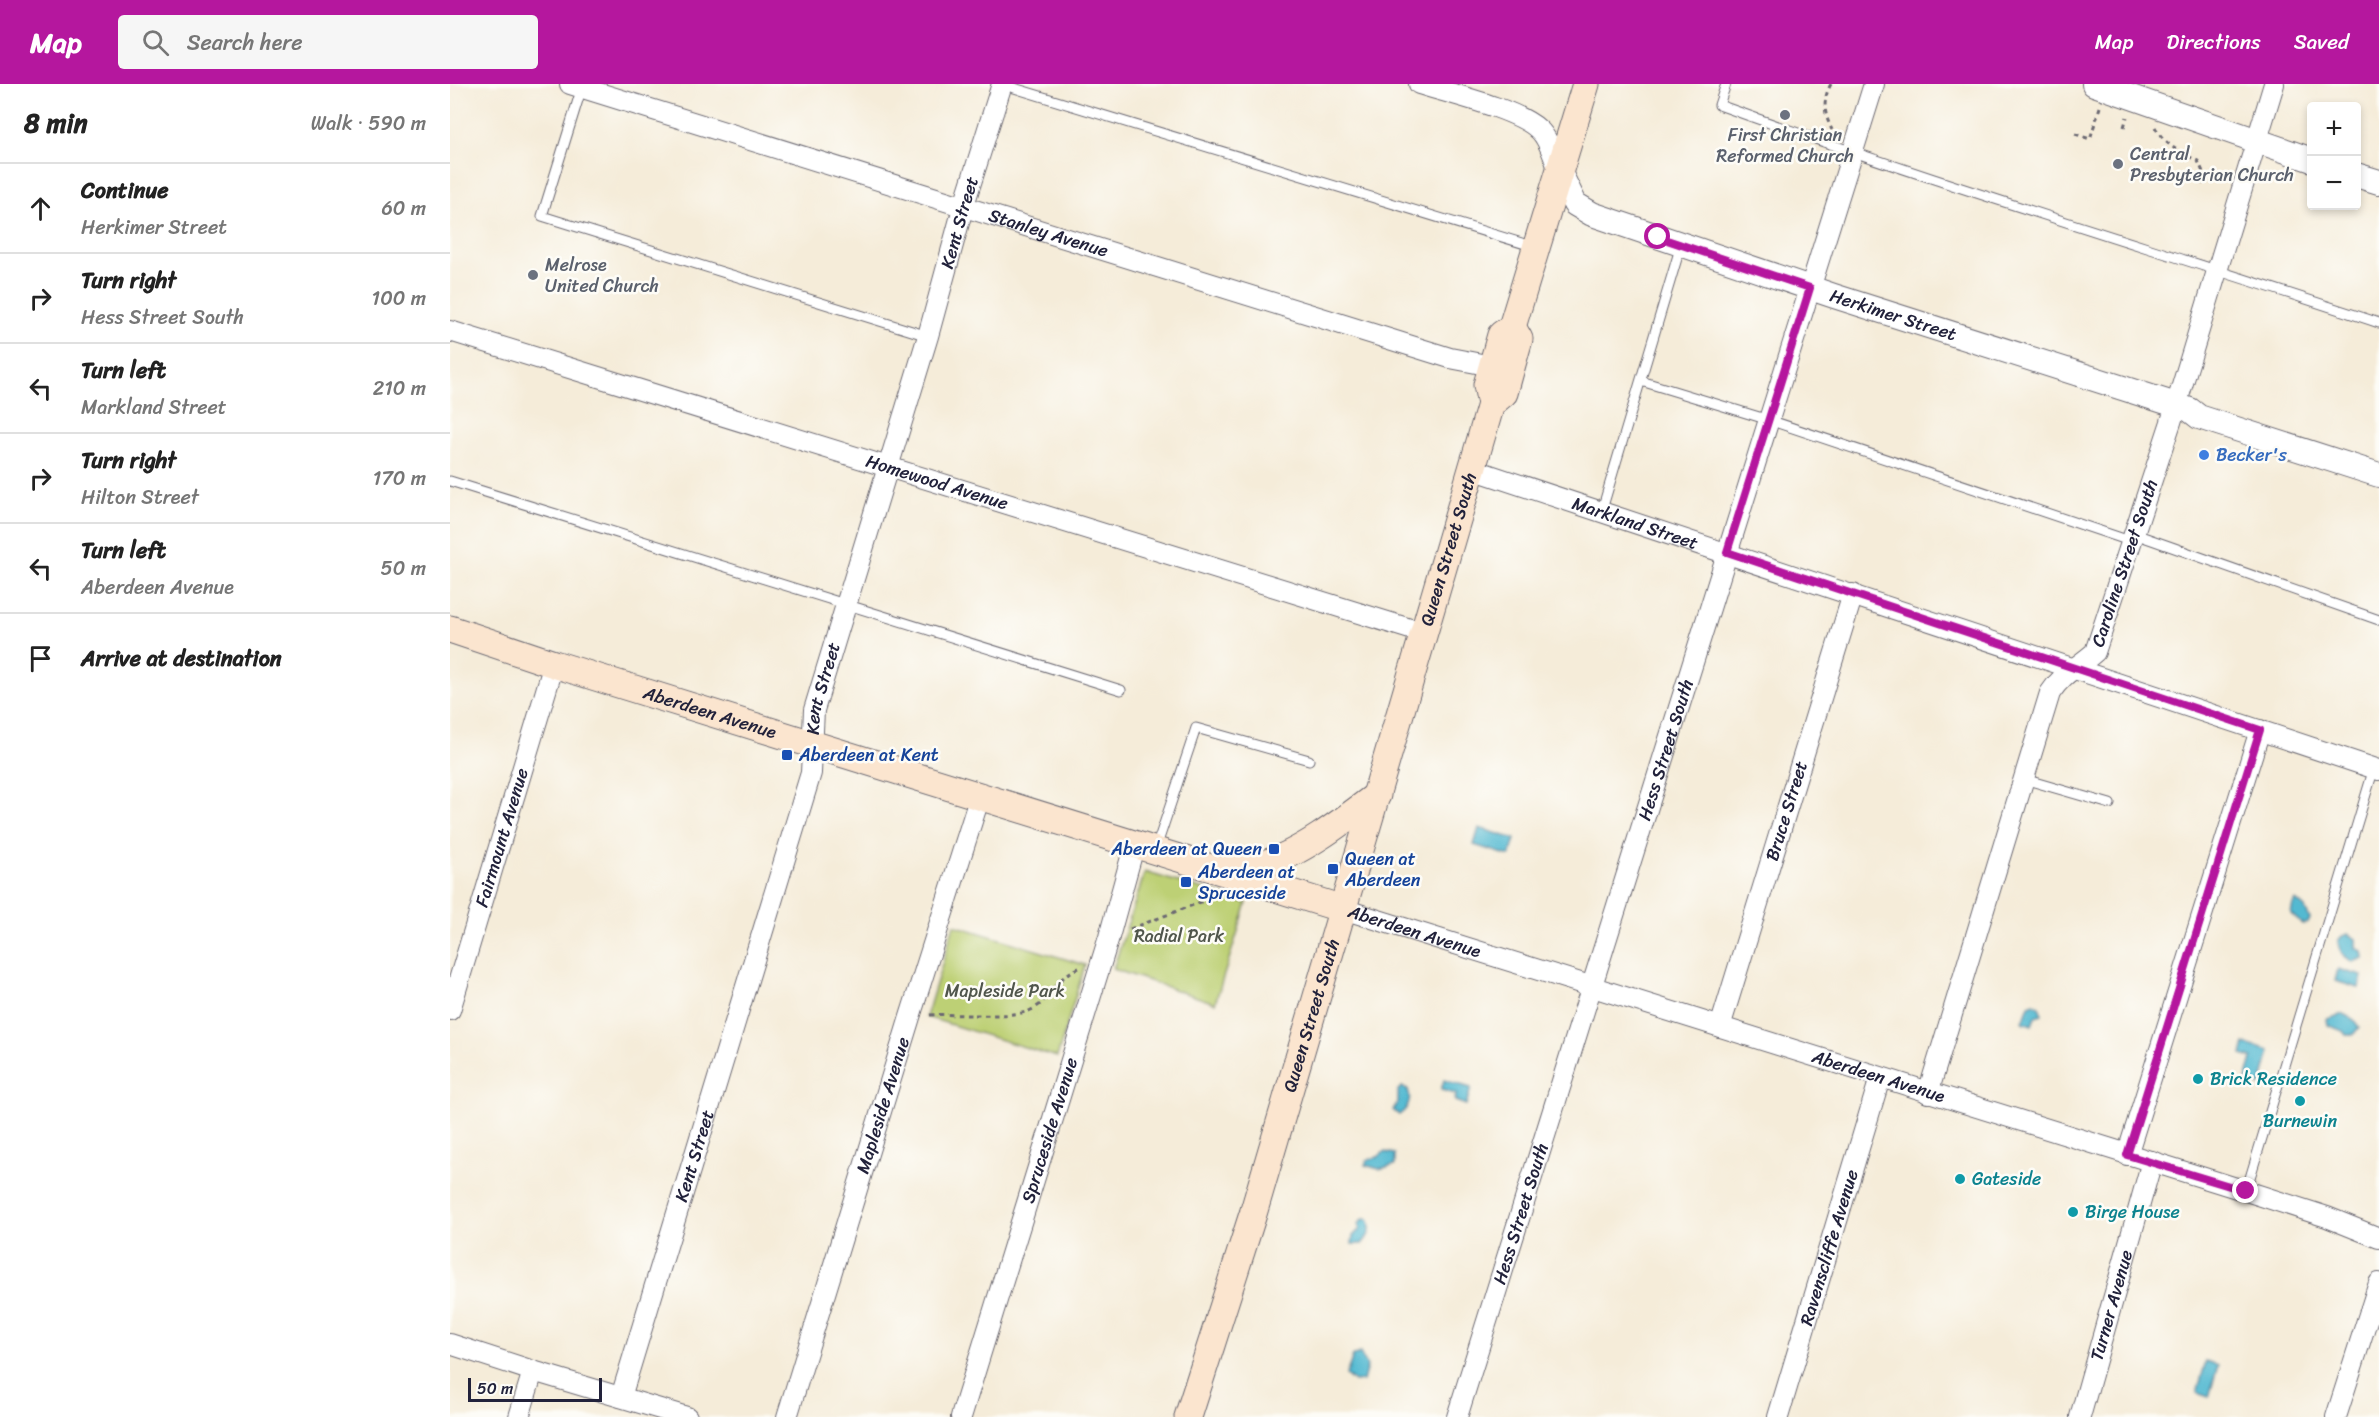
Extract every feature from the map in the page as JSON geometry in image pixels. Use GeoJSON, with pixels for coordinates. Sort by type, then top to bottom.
{"type":"FeatureCollection","features":[{"type":"Feature","properties":{"kind":"main road","name":"Queen Street South"},"geometry":{"type":"LineString","coordinates":[[1188,1417],[1253,1214],[1491,404],[1487,385],[1501,335],[1512,327],[1586,84]]}},
{"type":"Feature","properties":{"kind":"main road","name":"Queen Street South"},"geometry":{"type":"LineString","coordinates":[[1491,404],[1504,393],[1519,339],[1512,327]]}},
{"type":"Feature","properties":{"kind":"main road","name":"Aberdeen Avenue"},"geometry":{"type":"LineString","coordinates":[[450,629],[554,664],[1343,909]]}},
{"type":"Feature","properties":{"kind":"main road"},"geometry":{"type":"LineString","coordinates":[[1216,870],[1268,862],[1288,854],[1342,822],[1377,795]]}},
{"type":"Feature","properties":{"kind":"street","name":"Kent Street"},"geometry":{"type":"LineString","coordinates":[[621,1397],[812,773],[814,710],[928,336],[963,208],[1001,84]]}},
{"type":"Feature","properties":{"kind":"street","name":"Herkimer Street"},"geometry":{"type":"LineString","coordinates":[[1419,84],[1491,106],[1527,121],[1539,129],[1575,204],[1583,210],[1810,288],[2176,405],[2190,410],[2199,417],[2379,475]]}},
{"type":"Feature","properties":{"kind":"street","name":"Hess Street South"},"geometry":{"type":"LineString","coordinates":[[1457,1417],[1874,84]]}},
{"type":"Feature","properties":{"kind":"street","name":"Caroline Street South"},"geometry":{"type":"LineString","coordinates":[[1928,1093],[2050,693],[2072,667],[2095,652],[2176,405],[2274,84]]}},
{"type":"Feature","properties":{"kind":"street","name":"Stanley Avenue"},"geometry":{"type":"LineString","coordinates":[[576,86],[1450,358],[1492,366]]}},
{"type":"Feature","properties":{"kind":"street"},"geometry":{"type":"LineString","coordinates":[[2100,86],[2307,158]]}},
{"type":"Feature","properties":{"kind":"street"},"geometry":{"type":"LineString","coordinates":[[2361,177],[2379,182]]}},
{"type":"Feature","properties":{"kind":"street","name":"Homewood Avenue"},"geometry":{"type":"LineString","coordinates":[[450,331],[1423,633]]}},
{"type":"Feature","properties":{"kind":"street","name":"Markland Street"},"geometry":{"type":"LineString","coordinates":[[1472,469],[2376,769]]}},
{"type":"Feature","properties":{"kind":"street","name":"Bruce Street"},"geometry":{"type":"LineString","coordinates":[[1720,1027],[1853,594]]}},
{"type":"Feature","properties":{"kind":"street","name":"Fairmount Avenue"},"geometry":{"type":"LineString","coordinates":[[450,1010],[554,664]]}},
{"type":"Feature","properties":{"kind":"street"},"geometry":{"type":"LineString","coordinates":[[2127,1155],[2260,730]]}},
{"type":"Feature","properties":{"kind":"street","name":"Mapleside Avenue"},"geometry":{"type":"LineString","coordinates":[[787,1417],[980,796]]}},
{"type":"Feature","properties":{"kind":"street","name":"Spruceside Avenue"},"geometry":{"type":"LineString","coordinates":[[960,1417],[1101,960],[1145,847]]}},
{"type":"Feature","properties":{"kind":"street","name":"Aberdeen Avenue"},"geometry":{"type":"LineString","coordinates":[[1343,909],[2152,1161],[2328,1217],[2379,1238]]}},
{"type":"Feature","properties":{"kind":"street","name":"Ravenscliffe Avenue"},"geometry":{"type":"LineString","coordinates":[[1778,1417],[1880,1078]]}},
{"type":"Feature","properties":{"kind":"street","name":"Turner Avenue"},"geometry":{"type":"LineString","coordinates":[[2080,1417],[2152,1161]]}},
{"type":"Feature","properties":{"kind":"street"},"geometry":{"type":"LineString","coordinates":[[2336,1417],[2379,1282]]}},
{"type":"Feature","properties":{"kind":"street"},"geometry":{"type":"LineString","coordinates":[[450,1344],[687,1417]]}},
{"type":"Feature","properties":{"kind":"street"},"geometry":{"type":"LineString","coordinates":[[519,1417],[533,1371]]}},
{"type":"Feature","properties":{"kind":"lane"},"geometry":{"type":"LineString","coordinates":[[1001,84],[1536,248]]}},
{"type":"Feature","properties":{"kind":"lane"},"geometry":{"type":"LineString","coordinates":[[1726,84],[1719,105],[2379,323]]}},
{"type":"Feature","properties":{"kind":"lane"},"geometry":{"type":"LineString","coordinates":[[576,86],[542,216],[928,336]]}},
{"type":"Feature","properties":{"kind":"lane"},"geometry":{"type":"LineString","coordinates":[[1601,513],[1682,244]]}},
{"type":"Feature","properties":{"kind":"lane"},"geometry":{"type":"LineString","coordinates":[[1641,381],[2131,537],[2379,620]]}},
{"type":"Feature","properties":{"kind":"lane"},"geometry":{"type":"LineString","coordinates":[[450,481],[1121,690]]}},
{"type":"Feature","properties":{"kind":"lane"},"geometry":{"type":"LineString","coordinates":[[1145,847],[1196,728],[1309,760]]}},
{"type":"Feature","properties":{"kind":"lane"},"geometry":{"type":"LineString","coordinates":[[2246,1191],[2376,769]]}},
{"type":"Feature","properties":{"kind":"lane"},"geometry":{"type":"LineString","coordinates":[[2024,779],[2110,804]]}},
{"type":"Feature","properties":{"kind":"path"},"geometry":{"type":"LineString","coordinates":[[1831,84],[1825,100],[1825,114],[1839,141],[1853,150]]}},
{"type":"Feature","properties":{"kind":"path"},"geometry":{"type":"LineString","coordinates":[[2075,134],[2090,139],[2100,86]]}},
{"type":"Feature","properties":{"kind":"path"},"geometry":{"type":"LineString","coordinates":[[2154,104],[2154,124],[2162,139],[2177,151],[2198,161],[2204,174],[2202,185]]}},
{"type":"Feature","properties":{"kind":"path"},"geometry":{"type":"LineString","coordinates":[[1109,938],[1254,882]]}},
{"type":"Feature","properties":{"kind":"path"},"geometry":{"type":"LineString","coordinates":[[910,1017],[953,1013],[1014,1014],[1031,1011],[1044,1001],[1060,979],[1068,973],[1101,960]]}},
{"type":"Feature","properties":{"kind":"green space","name":"Radial Park"},"geometry":{"type":"Polygon","coordinates":[[[1145,872],[1247,903],[1215,1003],[1113,969],[1145,872]]]}},
{"type":"Feature","properties":{"kind":"green space","name":"Mapleside Park"},"geometry":{"type":"Polygon","coordinates":[[[954,925],[1085,965],[1057,1057],[926,1017],[954,925]]]}},
{"type":"Feature","properties":{"kind":"water"},"geometry":{"type":"Polygon","coordinates":[[[1479,828],[1515,839],[1510,856],[1474,845],[1479,828]]]}},
{"type":"Feature","properties":{"kind":"water"},"geometry":{"type":"Polygon","coordinates":[[[2296,900],[2305,908],[2310,919],[2308,923],[2302,924],[2291,914],[2296,900]]]}},
{"type":"Feature","properties":{"kind":"water"},"geometry":{"type":"Polygon","coordinates":[[[2348,934],[2356,939],[2356,948],[2362,951],[2363,958],[2353,962],[2342,954],[2339,948],[2338,941],[2348,934]]]}},
{"type":"Feature","properties":{"kind":"water"},"geometry":{"type":"Polygon","coordinates":[[[2338,969],[2362,976],[2359,988],[2335,981],[2338,969]]]}},
{"type":"Feature","properties":{"kind":"water"},"geometry":{"type":"Polygon","coordinates":[[[2034,1003],[2039,1006],[2042,1015],[2035,1017],[2032,1025],[2023,1022],[2029,1005],[2034,1003]]]}},
{"type":"Feature","properties":{"kind":"water"},"geometry":{"type":"Polygon","coordinates":[[[2343,1014],[2353,1019],[2359,1027],[2353,1035],[2346,1035],[2343,1031],[2328,1025],[2327,1019],[2343,1014]]]}},
{"type":"Feature","properties":{"kind":"water"},"geometry":{"type":"Polygon","coordinates":[[[2245,1044],[2270,1051],[2261,1086],[2246,1081],[2252,1058],[2242,1055],[2245,1044]]]}},
{"type":"Feature","properties":{"kind":"water"},"geometry":{"type":"Polygon","coordinates":[[[1444,1080],[1471,1088],[1466,1105],[1455,1101],[1456,1094],[1441,1090],[1444,1080]]]}},
{"type":"Feature","properties":{"kind":"water"},"geometry":{"type":"Polygon","coordinates":[[[1402,1087],[1408,1090],[1409,1101],[1405,1110],[1399,1115],[1393,1110],[1398,1101],[1398,1090],[1402,1087]]]}},
{"type":"Feature","properties":{"kind":"water"},"geometry":{"type":"Polygon","coordinates":[[[1384,1152],[1395,1154],[1395,1165],[1379,1169],[1365,1165],[1367,1160],[1378,1157],[1384,1152]]]}},
{"type":"Feature","properties":{"kind":"water"},"geometry":{"type":"Polygon","coordinates":[[[1363,1219],[1368,1219],[1370,1229],[1368,1235],[1362,1244],[1352,1244],[1353,1236],[1360,1229],[1358,1224],[1363,1219]]]}},
{"type":"Feature","properties":{"kind":"water"},"geometry":{"type":"Polygon","coordinates":[[[1360,1353],[1367,1366],[1363,1381],[1354,1382],[1346,1375],[1353,1356],[1360,1353]]]}},
{"type":"Feature","properties":{"kind":"water"},"geometry":{"type":"Polygon","coordinates":[[[2206,1361],[2218,1365],[2209,1397],[2197,1393],[2206,1361]]]}},
{"type":"Feature","properties":{"kind":"place","name":"First Christian Reformed Church"},"geometry":{"type":"Point","coordinates":[1785,115]}},
{"type":"Feature","properties":{"kind":"place","name":"Central Presbyterian Church"},"geometry":{"type":"Point","coordinates":[2118,164]}},
{"type":"Feature","properties":{"kind":"place","name":"Melrose United Church"},"geometry":{"type":"Point","coordinates":[533,275]}},
{"type":"Feature","properties":{"kind":"place","name":"Becker's"},"geometry":{"type":"Point","coordinates":[2204,455]}},
{"type":"Feature","properties":{"kind":"place","name":"Aberdeen at Kent"},"geometry":{"type":"Point","coordinates":[787,755]}},
{"type":"Feature","properties":{"kind":"place","name":"Aberdeen at Queen"},"geometry":{"type":"Point","coordinates":[1274,849]}},
{"type":"Feature","properties":{"kind":"place","name":"Queen at Aberdeen"},"geometry":{"type":"Point","coordinates":[1333,869]}},
{"type":"Feature","properties":{"kind":"place","name":"Aberdeen at Spruceside"},"geometry":{"type":"Point","coordinates":[1186,882]}},
{"type":"Feature","properties":{"kind":"place","name":"Brick Residence"},"geometry":{"type":"Point","coordinates":[2198,1079]}},
{"type":"Feature","properties":{"kind":"place","name":"Burnewin"},"geometry":{"type":"Point","coordinates":[2300,1101]}},
{"type":"Feature","properties":{"kind":"place","name":"Gateside"},"geometry":{"type":"Point","coordinates":[1960,1179]}},
{"type":"Feature","properties":{"kind":"place","name":"Birge House"},"geometry":{"type":"Point","coordinates":[2073,1212]}},
{"type":"Feature","properties":{"kind":"route"},"geometry":{"type":"LineString","coordinates":[[1658,237],[1810,288],[1727,552],[2260,730],[2127,1155],[2246,1191]]}}]}
